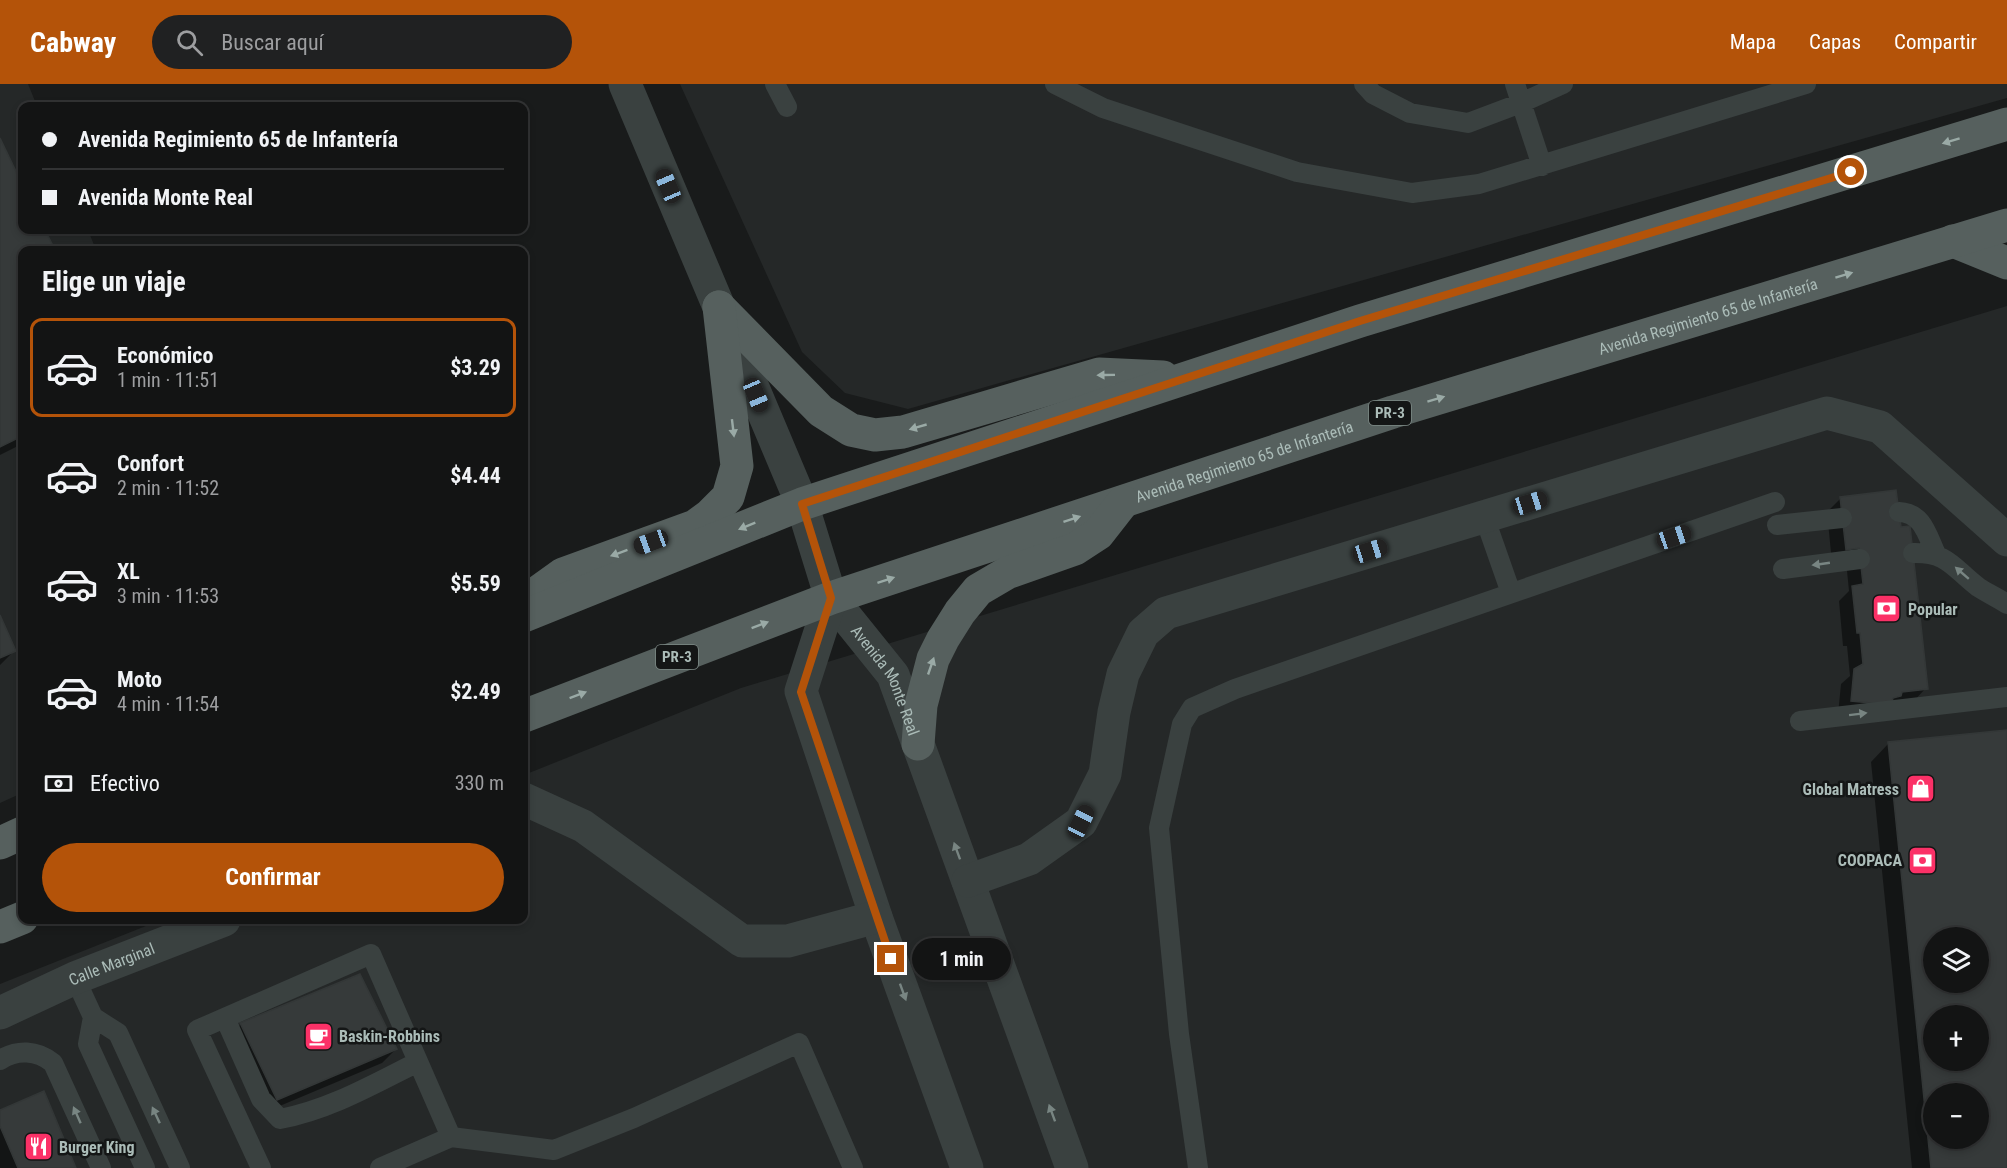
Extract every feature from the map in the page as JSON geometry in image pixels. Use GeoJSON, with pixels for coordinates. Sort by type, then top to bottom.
{"type":"FeatureCollection","features":[{"type":"Feature","properties":{"kind":"main road"},"geometry":{"type":"LineString","coordinates":[[528,614],[802,504],[1360,321],[2007,124]]}},
{"type":"Feature","properties":{"kind":"main road","name":"Avenida Regimiento 65 de Infantería"},"geometry":{"type":"LineString","coordinates":[[528,714],[831,598],[1393,412],[2007,225]]}},
{"type":"Feature","properties":{"kind":"main road"},"geometry":{"type":"LineString","coordinates":[[1953,241],[2007,263]]}},
{"type":"Feature","properties":{"kind":"main road"},"geometry":{"type":"LineString","coordinates":[[719,307],[821,411],[851,430],[874,435],[903,432],[1099,374],[1185,378]]}},
{"type":"Feature","properties":{"kind":"main road"},"geometry":{"type":"LineString","coordinates":[[528,599],[563,574],[694,526],[710,515],[728,497],[737,466],[719,307]]}},
{"type":"Feature","properties":{"kind":"main road"},"geometry":{"type":"LineString","coordinates":[[918,744],[921,705],[933,659],[943,639],[972,597],[978,590],[1007,573],[1075,549],[1098,534],[1123,502]]}},
{"type":"Feature","properties":{"kind":"main road"},"geometry":{"type":"LineString","coordinates":[[0,843],[18,835]]}},
{"type":"Feature","properties":{"kind":"main road"},"geometry":{"type":"LineString","coordinates":[[0,927],[18,920]]}},
{"type":"Feature","properties":{"kind":"street"},"geometry":{"type":"LineString","coordinates":[[625,84],[802,504],[831,598]]}},
{"type":"Feature","properties":{"kind":"street"},"geometry":{"type":"LineString","coordinates":[[968,881],[1029,859],[1081,822],[1105,774],[1114,712],[1124,674],[1143,633],[1166,613],[1827,413],[1880,427],[2007,540]]}},
{"type":"Feature","properties":{"kind":"street","name":"Avenida Monte Real"},"geometry":{"type":"LineString","coordinates":[[831,598],[893,675],[1072,1168]]}},
{"type":"Feature","properties":{"kind":"street","name":"Avenida Monte Real"},"geometry":{"type":"LineString","coordinates":[[831,598],[801,692],[876,917],[967,1168]]}},
{"type":"Feature","properties":{"kind":"street"},"geometry":{"type":"LineString","coordinates":[[528,801],[583,826],[742,941],[788,941],[876,917]]}},
{"type":"Feature","properties":{"kind":"street","name":"Calle Marginal"},"geometry":{"type":"LineString","coordinates":[[0,1013],[75,978],[214,924]]}},
{"type":"Feature","properties":{"kind":"lane"},"geometry":{"type":"LineString","coordinates":[[775,84],[787,106]]}},
{"type":"Feature","properties":{"kind":"lane"},"geometry":{"type":"LineString","coordinates":[[1055,84],[1103,108],[1297,172],[1412,193],[1479,184],[1806,84]]}},
{"type":"Feature","properties":{"kind":"lane"},"geometry":{"type":"LineString","coordinates":[[1364,84],[1373,94],[1410,112],[1468,123],[1518,93],[1563,84]]}},
{"type":"Feature","properties":{"kind":"lane"},"geometry":{"type":"LineString","coordinates":[[1518,93],[1542,166]]}},
{"type":"Feature","properties":{"kind":"lane"},"geometry":{"type":"LineString","coordinates":[[1198,1168],[1179,1034],[1159,828],[1182,724],[1192,708],[1235,689],[1775,502]]}},
{"type":"Feature","properties":{"kind":"lane"},"geometry":{"type":"LineString","coordinates":[[1899,512],[1910,513],[1921,522],[1936,554]]}},
{"type":"Feature","properties":{"kind":"lane"},"geometry":{"type":"LineString","coordinates":[[1484,516],[1511,593]]}},
{"type":"Feature","properties":{"kind":"lane"},"geometry":{"type":"LineString","coordinates":[[1777,525],[1842,518]]}},
{"type":"Feature","properties":{"kind":"lane"},"geometry":{"type":"LineString","coordinates":[[1913,553],[1936,554],[1979,588],[2007,604]]}},
{"type":"Feature","properties":{"kind":"lane"},"geometry":{"type":"LineString","coordinates":[[1783,569],[1860,559]]}},
{"type":"Feature","properties":{"kind":"lane"},"geometry":{"type":"LineString","coordinates":[[1800,721],[2007,697]]}},
{"type":"Feature","properties":{"kind":"lane"},"geometry":{"type":"LineString","coordinates":[[261,1168],[197,1030],[370,954],[451,1137]]}},
{"type":"Feature","properties":{"kind":"lane"},"geometry":{"type":"LineString","coordinates":[[75,978],[93,1017],[118,1033],[180,1168]]}},
{"type":"Feature","properties":{"kind":"lane"},"geometry":{"type":"LineString","coordinates":[[93,1017],[88,1044],[145,1168]]}},
{"type":"Feature","properties":{"kind":"lane"},"geometry":{"type":"LineString","coordinates":[[225,1018],[261,1099],[280,1119],[304,1115],[367,1088],[418,1062]]}},
{"type":"Feature","properties":{"kind":"lane"},"geometry":{"type":"LineString","coordinates":[[380,1168],[451,1137],[554,1150],[634,1118],[799,1043],[853,1168]]}},
{"type":"Feature","properties":{"kind":"lane"},"geometry":{"type":"LineString","coordinates":[[0,1060],[10,1054],[31,1052],[44,1056],[53,1063],[101,1168]]}},
{"type":"Feature","properties":{"kind":"shaded area"},"geometry":{"type":"Polygon","coordinates":[[[0,84],[28,84],[35,102],[18,102],[18,234],[90,234],[94,246],[18,246],[18,795],[0,803],[0,84]]]}},
{"type":"Feature","properties":{"kind":"shaded area"},"geometry":{"type":"Polygon","coordinates":[[[680,84],[2007,84],[2007,98],[908,409],[845,393],[802,352],[680,84]]]}},
{"type":"Feature","properties":{"kind":"shaded area"},"geometry":{"type":"Polygon","coordinates":[[[2007,306],[2007,1168],[0,1168],[0,984],[151,924],[528,924],[528,773],[741,688],[2007,306]]]}},
{"type":"Feature","properties":{"kind":"building"},"geometry":{"type":"Polygon","coordinates":[[[0,138],[18,176],[18,234],[47,234],[53,246],[18,246],[18,438],[0,447],[0,138]]]}},
{"type":"Feature","properties":{"kind":"building","name":"Popular"},"geometry":{"type":"Polygon","coordinates":[[[1896,490],[1901,527],[1910,526],[1928,689],[1902,692],[1901,696],[1893,698],[1891,705],[1851,701],[1854,669],[1863,664],[1852,586],[1863,584],[1859,548],[1846,550],[1840,497],[1896,490]]]}},
{"type":"Feature","properties":{"kind":"building"},"geometry":{"type":"Polygon","coordinates":[[[0,615],[16,651],[0,658],[0,615]]]}},
{"type":"Feature","properties":{"kind":"building"},"geometry":{"type":"Polygon","coordinates":[[[2007,730],[2007,1168],[1931,1168],[1929,1149],[1989,1149],[1989,1083],[1923,1083],[1923,1089],[1888,742],[2007,730]]]}},
{"type":"Feature","properties":{"kind":"building","name":"Baskin-Robbins"},"geometry":{"type":"Polygon","coordinates":[[[360,974],[397,1049],[277,1100],[240,1023],[360,974]]]}},
{"type":"Feature","properties":{"kind":"building","name":"Burger King"},"geometry":{"type":"Polygon","coordinates":[[[44,1091],[76,1168],[18,1168],[0,1126],[0,1110],[44,1091]]]}},
{"type":"Feature","properties":{"kind":"place","name":"Popular"},"geometry":{"type":"Point","coordinates":[1887,609]}},
{"type":"Feature","properties":{"kind":"place","name":"Global Matress"},"geometry":{"type":"Point","coordinates":[1920,789]}},
{"type":"Feature","properties":{"kind":"place","name":"COOPACA"},"geometry":{"type":"Point","coordinates":[1923,860]}},
{"type":"Feature","properties":{"kind":"place","name":"Baskin-Robbins"},"geometry":{"type":"Point","coordinates":[318,1036]}},
{"type":"Feature","properties":{"kind":"place","name":"Burger King"},"geometry":{"type":"Point","coordinates":[38,1147]}},
{"type":"Feature","properties":{"kind":"route"},"geometry":{"type":"LineString","coordinates":[[891,959],[801,692],[831,598],[802,504],[1360,321],[1851,172]]}}]}
